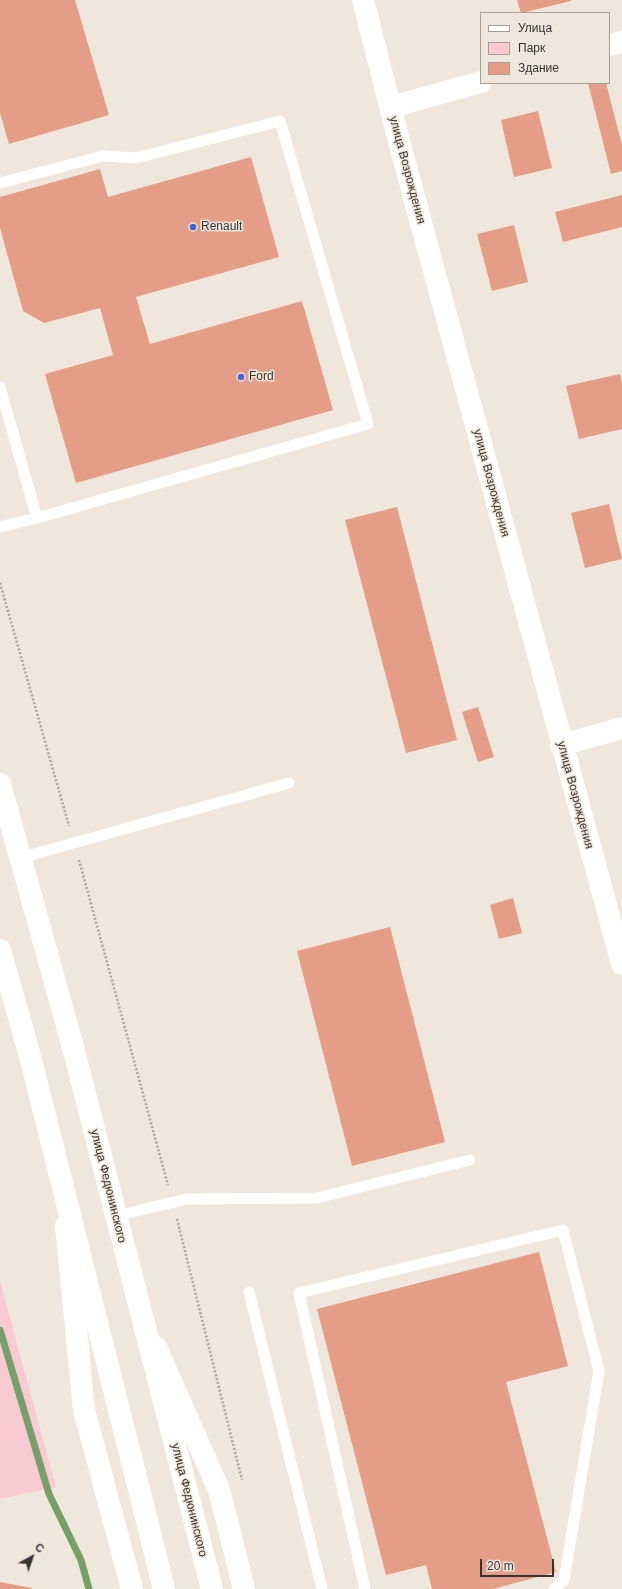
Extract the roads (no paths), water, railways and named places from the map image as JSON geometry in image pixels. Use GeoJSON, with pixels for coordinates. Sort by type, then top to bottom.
{"type":"FeatureCollection","features":[{"type":"Feature","properties":{"kind":"main road","name":"улица Возрождения"},"geometry":{"type":"LineString","coordinates":[[363,0],[561,745],[622,964]]}},
{"type":"Feature","properties":{"kind":"main road"},"geometry":{"type":"LineString","coordinates":[[610,45],[622,42]]}},
{"type":"Feature","properties":{"kind":"main road"},"geometry":{"type":"LineString","coordinates":[[391,107],[480,82]]}},
{"type":"Feature","properties":{"kind":"main road"},"geometry":{"type":"LineString","coordinates":[[561,745],[622,728]]}},
{"type":"Feature","properties":{"kind":"main road","name":"улица Федюнинского"},"geometry":{"type":"LineString","coordinates":[[0,784],[74,1051],[212,1589]]}},
{"type":"Feature","properties":{"kind":"main road"},"geometry":{"type":"LineString","coordinates":[[0,950],[31,1060],[164,1589]]}},
{"type":"Feature","properties":{"kind":"main road"},"geometry":{"type":"LineString","coordinates":[[62,1183],[84,1410],[132,1589]]}},
{"type":"Feature","properties":{"kind":"main road"},"geometry":{"type":"LineString","coordinates":[[141,1310],[219,1490],[244,1589]]}},
{"type":"Feature","properties":{"kind":"lane"},"geometry":{"type":"LineString","coordinates":[[0,183],[103,156],[136,158],[280,121],[368,424],[37,518],[0,527]]}},
{"type":"Feature","properties":{"kind":"lane"},"geometry":{"type":"LineString","coordinates":[[0,387],[37,518]]}},
{"type":"Feature","properties":{"kind":"lane"},"geometry":{"type":"LineString","coordinates":[[20,858],[289,783]]}},
{"type":"Feature","properties":{"kind":"lane"},"geometry":{"type":"LineString","coordinates":[[116,1216],[173,1202],[198,1199],[317,1198],[470,1160]]}},
{"type":"Feature","properties":{"kind":"lane"},"geometry":{"type":"LineString","coordinates":[[365,1589],[299,1293],[563,1230],[600,1371],[564,1580],[554,1589]]}},
{"type":"Feature","properties":{"kind":"lane"},"geometry":{"type":"LineString","coordinates":[[249,1292],[322,1589]]}},
{"type":"Feature","properties":{"kind":"waterway"},"geometry":{"type":"LineString","coordinates":[[0,1330],[49,1494],[81,1560],[89,1589]]}},
{"type":"Feature","properties":{"kind":"place","name":"Renault"},"geometry":{"type":"Point","coordinates":[193,227]}},
{"type":"Feature","properties":{"kind":"place","name":"Ford"},"geometry":{"type":"Point","coordinates":[241,377]}}]}
